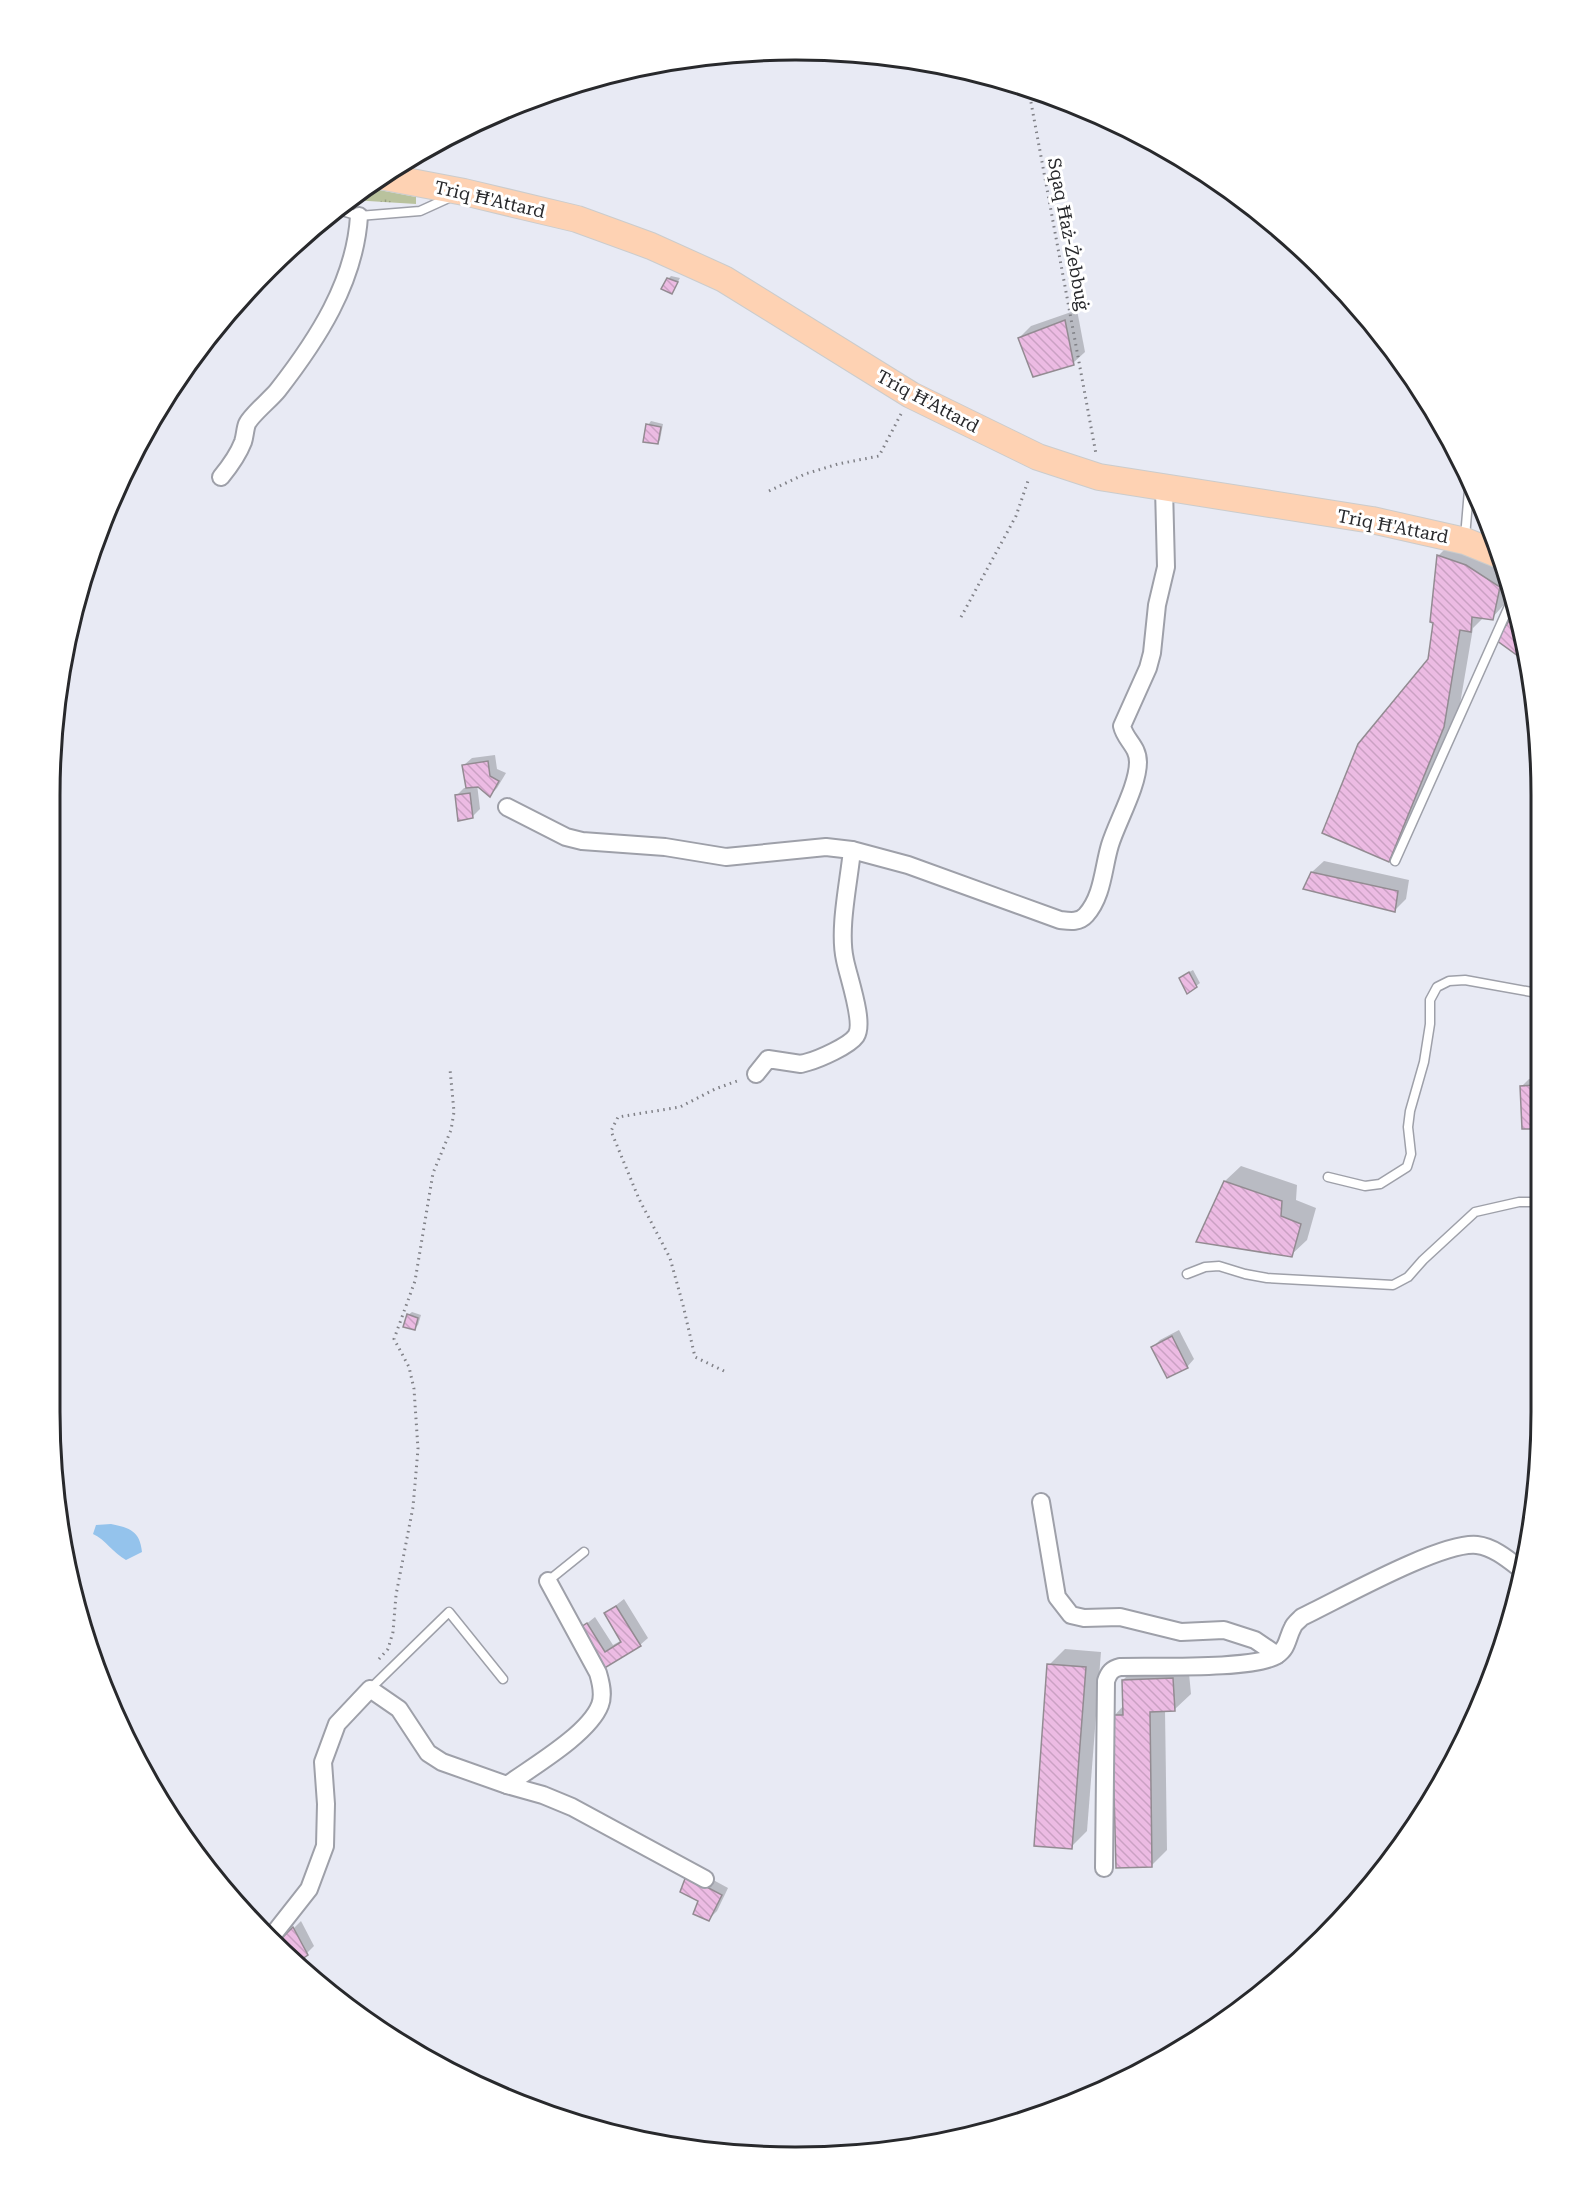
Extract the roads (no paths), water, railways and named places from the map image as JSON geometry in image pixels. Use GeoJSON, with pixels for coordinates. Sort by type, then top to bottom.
{"type":"FeatureCollection","features":[{"type":"Feature","properties":{"kind":"main road","name":"Triq Ħ'Attard"},"geometry":{"type":"LineString","coordinates":[[395,179],[464,192],[577,219],[651,246],[724,279],[911,395],[1038,457],[1099,477],[1372,520],[1465,541],[1489,551]]}},
{"type":"Feature","properties":{"kind":"street"},"geometry":{"type":"LineString","coordinates":[[221,477],[236,459],[247,423],[277,392],[305,354],[330,313],[350,267],[358,238],[359,216]]}},
{"type":"Feature","properties":{"kind":"street"},"geometry":{"type":"LineString","coordinates":[[507,807],[566,837],[582,841],[665,847],[726,857],[826,847],[852,850],[909,865],[1060,920],[1077,921],[1084,917],[1098,891],[1110,845],[1137,773],[1138,755],[1135,747],[1123,734],[1122,726],[1148,668],[1152,653],[1158,604],[1166,567],[1164,488]]}},
{"type":"Feature","properties":{"kind":"street"},"geometry":{"type":"LineString","coordinates":[[756,1074],[768,1059],[801,1064],[815,1060],[850,1042],[859,1029],[843,949],[852,850]]}},
{"type":"Feature","properties":{"kind":"street"},"geometry":{"type":"LineString","coordinates":[[1041,1502],[1057,1597],[1071,1615],[1084,1618],[1120,1617],[1181,1632],[1224,1630],[1255,1640],[1277,1655]]}},
{"type":"Feature","properties":{"kind":"street"},"geometry":{"type":"LineString","coordinates":[[1104,1868],[1106,1681],[1113,1669],[1266,1661],[1277,1655],[1289,1640],[1293,1626],[1302,1617],[1429,1556],[1454,1547],[1477,1545],[1497,1552],[1515,1565]]}},
{"type":"Feature","properties":{"kind":"street"},"geometry":{"type":"LineString","coordinates":[[507,1785],[562,1747],[592,1718],[600,1705],[602,1689],[598,1673],[548,1581]]}},
{"type":"Feature","properties":{"kind":"street"},"geometry":{"type":"LineString","coordinates":[[275,1932],[309,1888],[325,1846],[326,1804],[323,1762],[337,1724],[370,1689],[399,1709],[428,1753],[442,1762],[543,1795],[572,1807],[705,1880]]}},
{"type":"Feature","properties":{"kind":"lane"},"geometry":{"type":"LineString","coordinates":[[347,213],[359,216],[420,211],[464,192]]}},
{"type":"Feature","properties":{"kind":"lane"},"geometry":{"type":"LineString","coordinates":[[1465,541],[1468,499]]}},
{"type":"Feature","properties":{"kind":"lane"},"geometry":{"type":"LineString","coordinates":[[1395,861],[1507,610]]}},
{"type":"Feature","properties":{"kind":"lane"},"geometry":{"type":"LineString","coordinates":[[1328,1177],[1365,1186],[1373,1185],[1380,1184],[1407,1167],[1411,1154],[1408,1127],[1410,1111],[1424,1062],[1430,1024],[1430,1000],[1437,987],[1449,981],[1465,980],[1531,992]]}},
{"type":"Feature","properties":{"kind":"lane"},"geometry":{"type":"LineString","coordinates":[[1187,1274],[1205,1267],[1219,1266],[1245,1275],[1267,1278],[1393,1285],[1408,1277],[1423,1260],[1476,1212],[1519,1202],[1531,1202]]}},
{"type":"Feature","properties":{"kind":"lane"},"geometry":{"type":"LineString","coordinates":[[548,1581],[584,1552]]}},
{"type":"Feature","properties":{"kind":"lane"},"geometry":{"type":"LineString","coordinates":[[370,1689],[449,1612],[503,1679]]}},
{"type":"Feature","properties":{"kind":"water"},"geometry":{"type":"Polygon","coordinates":[[[111,1524],[133,1532],[139,1539],[142,1552],[126,1560],[93,1534],[96,1525],[111,1524]]]}}]}
